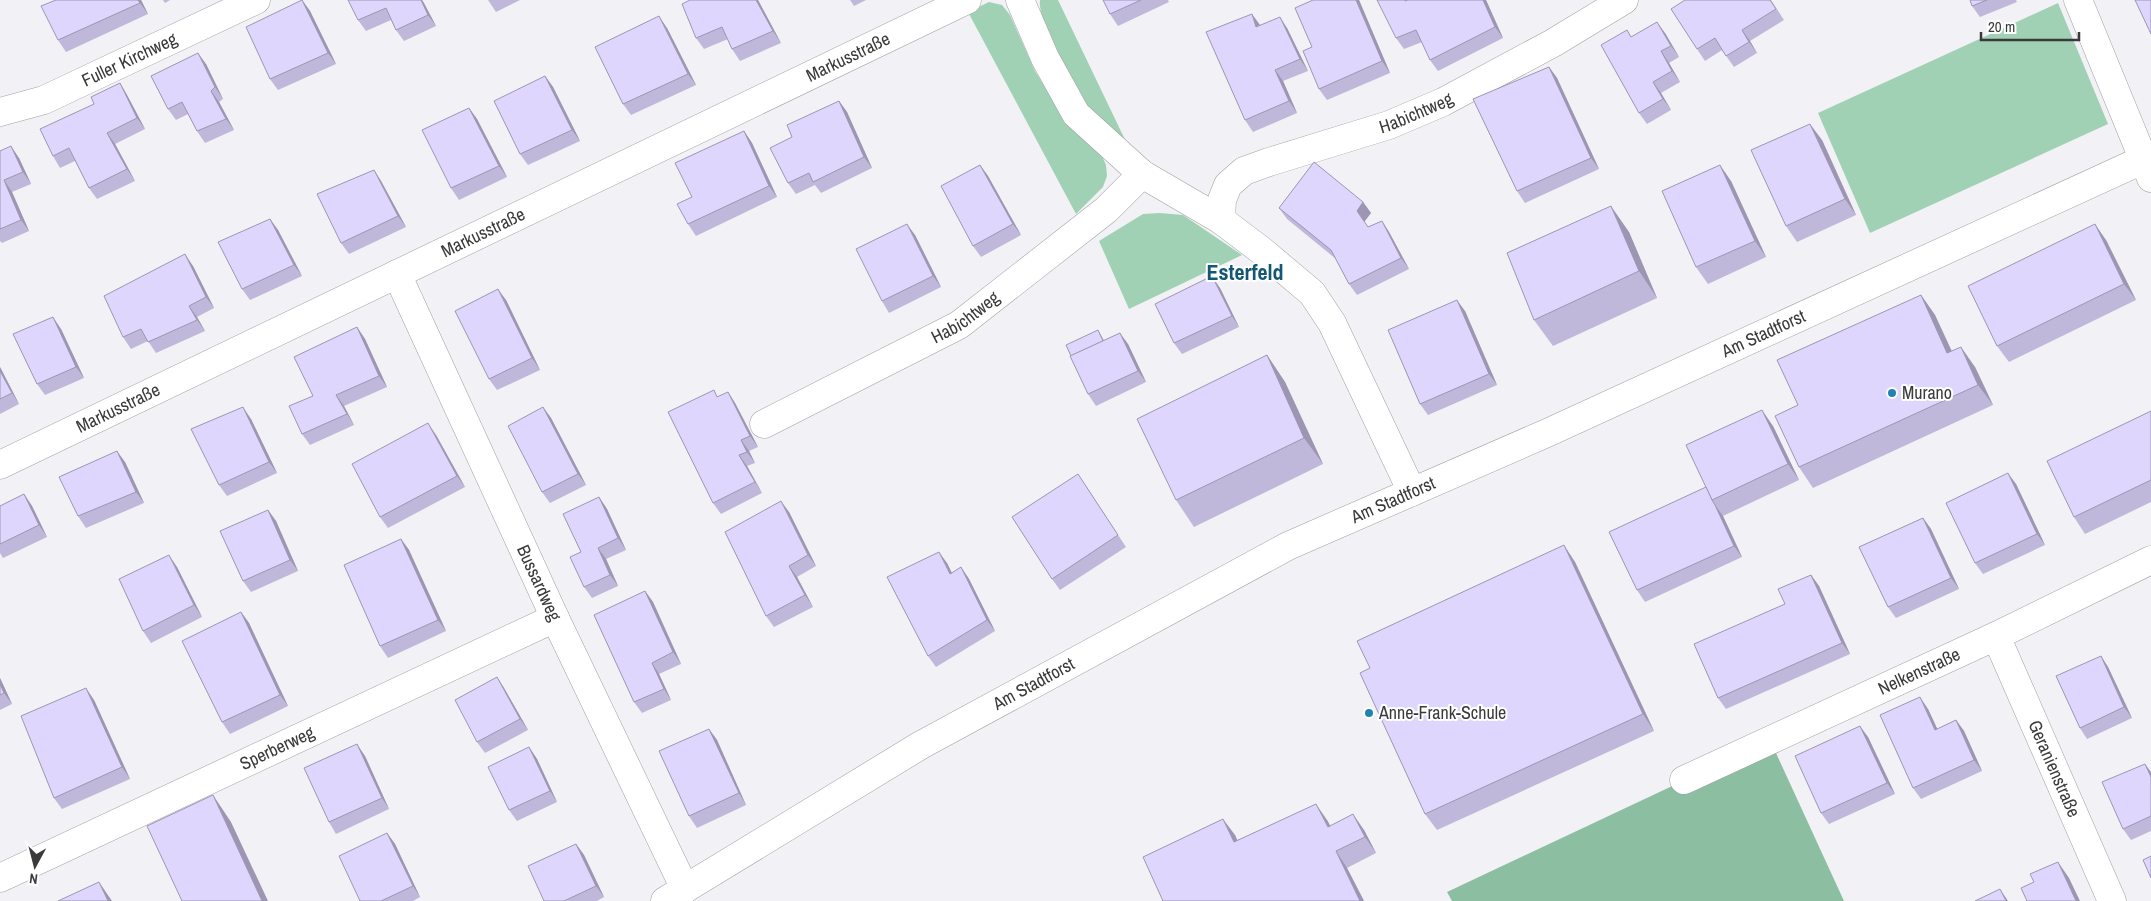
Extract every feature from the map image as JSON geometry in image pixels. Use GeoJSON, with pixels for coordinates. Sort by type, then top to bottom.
{"type":"FeatureCollection","features":[{"type":"Feature","properties":{"kind":"street","name":"Fuller Kirchweg"},"geometry":{"type":"LineString","coordinates":[[0,112],[44,100],[256,0]]}},
{"type":"Feature","properties":{"kind":"street","name":"Markusstraße"},"geometry":{"type":"LineString","coordinates":[[0,465],[967,0]]}},
{"type":"Feature","properties":{"kind":"street"},"geometry":{"type":"LineString","coordinates":[[1020,0],[1045,58],[1076,114],[1142,174],[1221,220],[1312,293],[1332,323],[1412,492]]}},
{"type":"Feature","properties":{"kind":"street","name":"Habichtweg"},"geometry":{"type":"LineString","coordinates":[[1221,220],[1222,200],[1228,186],[1244,171],[1302,151],[1389,125],[1444,102],[1553,42],[1624,0]]}},
{"type":"Feature","properties":{"kind":"street"},"geometry":{"type":"LineString","coordinates":[[2078,0],[2148,164]]}},
{"type":"Feature","properties":{"kind":"street","name":"Am Stadtforst"},"geometry":{"type":"LineString","coordinates":[[675,895],[920,745],[1288,546],[1547,433],[2148,164]]}},
{"type":"Feature","properties":{"kind":"street","name":"Habichtweg"},"geometry":{"type":"LineString","coordinates":[[764,424],[818,399],[959,325],[1106,210],[1142,174]]}},
{"type":"Feature","properties":{"kind":"street","name":"Bussardweg"},"geometry":{"type":"LineString","coordinates":[[397,274],[554,618],[675,895]]}},
{"type":"Feature","properties":{"kind":"street","name":"Nelkenstraße"},"geometry":{"type":"LineString","coordinates":[[1684,780],[1996,636],[2151,560]]}},
{"type":"Feature","properties":{"kind":"street","name":"Sperberweg"},"geometry":{"type":"LineString","coordinates":[[0,878],[554,618]]}},
{"type":"Feature","properties":{"kind":"street","name":"Geranienstraße"},"geometry":{"type":"LineString","coordinates":[[1996,636],[2112,901]]}},
{"type":"Feature","properties":{"kind":"green space"},"geometry":{"type":"Polygon","coordinates":[[[1040,0],[1058,0],[1129,148],[1104,128],[1084,106],[1051,41],[1045,25],[1040,0]]]}},
{"type":"Feature","properties":{"kind":"green space"},"geometry":{"type":"Polygon","coordinates":[[[989,2],[1002,5],[1010,15],[1035,71],[1068,125],[1102,156],[1106,165],[1107,176],[1103,187],[1076,214],[968,12],[989,2]]]}},
{"type":"Feature","properties":{"kind":"green space"},"geometry":{"type":"Polygon","coordinates":[[[2058,3],[2108,124],[1870,233],[1818,113],[2058,3]]]}},
{"type":"Feature","properties":{"kind":"green space"},"geometry":{"type":"Polygon","coordinates":[[[1143,214],[1183,215],[1242,255],[1129,309],[1099,241],[1143,214]]]}},
{"type":"Feature","properties":{"kind":"green space"},"geometry":{"type":"Polygon","coordinates":[[[1770,740],[1844,901],[1452,901],[1447,892],[1770,740]]]}},
{"type":"Feature","properties":{"kind":"building"},"geometry":{"type":"Polygon","coordinates":[[[56,0],[138,0],[140,3],[58,40],[41,6],[56,0]]]}},
{"type":"Feature","properties":{"kind":"building"},"geometry":{"type":"Polygon","coordinates":[[[302,0],[328,53],[270,79],[246,27],[302,0]]]}},
{"type":"Feature","properties":{"kind":"building"},"geometry":{"type":"Polygon","coordinates":[[[348,0],[421,0],[428,15],[396,30],[386,8],[358,20],[348,0]]]}},
{"type":"Feature","properties":{"kind":"building"},"geometry":{"type":"Polygon","coordinates":[[[690,0],[756,0],[773,31],[732,49],[722,27],[696,38],[682,4],[690,0]]]}},
{"type":"Feature","properties":{"kind":"building"},"geometry":{"type":"Polygon","coordinates":[[[1103,0],[1141,0],[1110,14],[1103,0]]]}},
{"type":"Feature","properties":{"kind":"building"},"geometry":{"type":"Polygon","coordinates":[[[1313,0],[1356,0],[1382,61],[1319,89],[1303,51],[1312,47],[1295,8],[1313,0]]]}},
{"type":"Feature","properties":{"kind":"building"},"geometry":{"type":"Polygon","coordinates":[[[1377,0],[1483,0],[1495,27],[1430,60],[1416,30],[1396,38],[1377,0]]]}},
{"type":"Feature","properties":{"kind":"building"},"geometry":{"type":"Polygon","coordinates":[[[1685,0],[1770,0],[1776,9],[1742,30],[1749,42],[1726,56],[1715,38],[1697,49],[1671,9],[1685,0]]]}},
{"type":"Feature","properties":{"kind":"building"},"geometry":{"type":"Polygon","coordinates":[[[1970,0],[1987,0],[1972,6],[1970,0]]]}},
{"type":"Feature","properties":{"kind":"building"},"geometry":{"type":"Polygon","coordinates":[[[2135,0],[2151,0],[2151,34],[2135,0]]]}},
{"type":"Feature","properties":{"kind":"building"},"geometry":{"type":"Polygon","coordinates":[[[1252,14],[1256,27],[1280,17],[1300,59],[1275,70],[1289,101],[1245,120],[1206,32],[1252,14]]]}},
{"type":"Feature","properties":{"kind":"building"},"geometry":{"type":"Polygon","coordinates":[[[659,16],[688,74],[623,104],[595,47],[659,16]]]}},
{"type":"Feature","properties":{"kind":"building"},"geometry":{"type":"Polygon","coordinates":[[[1657,22],[1671,46],[1661,51],[1672,71],[1653,82],[1663,99],[1639,113],[1601,45],[1627,30],[1631,37],[1657,22]]]}},
{"type":"Feature","properties":{"kind":"building"},"geometry":{"type":"Polygon","coordinates":[[[198,53],[215,87],[211,91],[226,119],[197,131],[182,102],[168,109],[151,76],[198,53]]]}},
{"type":"Feature","properties":{"kind":"building"},"geometry":{"type":"Polygon","coordinates":[[[1549,67],[1591,158],[1517,191],[1473,99],[1549,67]]]}},
{"type":"Feature","properties":{"kind":"building"},"geometry":{"type":"Polygon","coordinates":[[[545,76],[572,130],[520,154],[494,101],[545,76]]]}},
{"type":"Feature","properties":{"kind":"building"},"geometry":{"type":"Polygon","coordinates":[[[120,83],[137,118],[107,133],[127,169],[89,188],[69,148],[53,156],[40,129],[94,104],[91,97],[120,83]]]}},
{"type":"Feature","properties":{"kind":"building"},"geometry":{"type":"Polygon","coordinates":[[[839,101],[864,157],[813,182],[809,173],[788,183],[770,148],[792,137],[787,125],[839,101]]]}},
{"type":"Feature","properties":{"kind":"building"},"geometry":{"type":"Polygon","coordinates":[[[469,108],[499,166],[451,188],[422,130],[469,108]]]}},
{"type":"Feature","properties":{"kind":"building"},"geometry":{"type":"Polygon","coordinates":[[[1810,124],[1845,199],[1786,226],[1751,150],[1810,124]]]}},
{"type":"Feature","properties":{"kind":"building"},"geometry":{"type":"Polygon","coordinates":[[[744,131],[769,186],[688,224],[677,204],[692,197],[675,163],[744,131]]]}},
{"type":"Feature","properties":{"kind":"building"},"geometry":{"type":"Polygon","coordinates":[[[11,146],[23,172],[4,180],[21,220],[0,229],[0,151],[11,146]]]}},
{"type":"Feature","properties":{"kind":"building"},"geometry":{"type":"Polygon","coordinates":[[[1314,162],[1363,202],[1357,211],[1368,227],[1382,221],[1401,258],[1349,284],[1331,250],[1279,208],[1314,162]]]}},
{"type":"Feature","properties":{"kind":"building"},"geometry":{"type":"Polygon","coordinates":[[[980,165],[1013,224],[973,246],[941,186],[980,165]]]}},
{"type":"Feature","properties":{"kind":"building"},"geometry":{"type":"Polygon","coordinates":[[[1720,165],[1755,241],[1696,267],[1662,191],[1720,165]]]}},
{"type":"Feature","properties":{"kind":"building"},"geometry":{"type":"Polygon","coordinates":[[[374,170],[398,216],[341,243],[317,194],[374,170]]]}},
{"type":"Feature","properties":{"kind":"building"},"geometry":{"type":"Polygon","coordinates":[[[1611,206],[1639,271],[1534,320],[1507,253],[1611,206]]]}},
{"type":"Feature","properties":{"kind":"building"},"geometry":{"type":"Polygon","coordinates":[[[270,219],[294,265],[242,289],[218,242],[270,219]]]}},
{"type":"Feature","properties":{"kind":"building"},"geometry":{"type":"Polygon","coordinates":[[[907,224],[933,276],[882,301],[856,249],[907,224]]]}},
{"type":"Feature","properties":{"kind":"building"},"geometry":{"type":"Polygon","coordinates":[[[2095,224],[2124,284],[1997,346],[1968,286],[2095,224]]]}},
{"type":"Feature","properties":{"kind":"building"},"geometry":{"type":"Polygon","coordinates":[[[185,254],[206,297],[189,306],[197,320],[148,342],[141,329],[123,337],[104,296],[185,254]]]}},
{"type":"Feature","properties":{"kind":"building"},"geometry":{"type":"Polygon","coordinates":[[[1212,276],[1232,316],[1174,343],[1155,304],[1212,276]]]}},
{"type":"Feature","properties":{"kind":"building"},"geometry":{"type":"Polygon","coordinates":[[[498,289],[532,358],[489,379],[455,311],[498,289]]]}},
{"type":"Feature","properties":{"kind":"building","name":"Murano"},"geometry":{"type":"Polygon","coordinates":[[[1921,295],[1947,353],[1961,347],[1978,385],[1799,467],[1775,416],[1798,405],[1777,360],[1921,295]]]}},
{"type":"Feature","properties":{"kind":"building"},"geometry":{"type":"Polygon","coordinates":[[[1457,300],[1489,374],[1420,404],[1388,330],[1457,300]]]}},
{"type":"Feature","properties":{"kind":"building"},"geometry":{"type":"Polygon","coordinates":[[[53,317],[76,367],[37,384],[13,334],[53,317]]]}},
{"type":"Feature","properties":{"kind":"building"},"geometry":{"type":"Polygon","coordinates":[[[357,327],[379,376],[336,395],[347,414],[302,434],[289,406],[313,396],[294,357],[357,327]]]}},
{"type":"Feature","properties":{"kind":"building"},"geometry":{"type":"Polygon","coordinates":[[[1098,330],[1103,341],[1071,356],[1066,345],[1098,330]]]}},
{"type":"Feature","properties":{"kind":"building"},"geometry":{"type":"Polygon","coordinates":[[[1120,333],[1138,371],[1088,394],[1070,356],[1120,333]]]}},
{"type":"Feature","properties":{"kind":"building"},"geometry":{"type":"Polygon","coordinates":[[[1267,355],[1304,438],[1176,500],[1137,419],[1267,355]]]}},
{"type":"Feature","properties":{"kind":"building"},"geometry":{"type":"Polygon","coordinates":[[[0,371],[12,393],[0,399],[0,371]]]}},
{"type":"Feature","properties":{"kind":"building"},"geometry":{"type":"Polygon","coordinates":[[[714,390],[717,397],[728,392],[750,436],[741,440],[747,452],[739,455],[755,482],[713,503],[668,412],[714,390]]]}},
{"type":"Feature","properties":{"kind":"building"},"geometry":{"type":"Polygon","coordinates":[[[243,407],[269,462],[219,485],[191,429],[243,407]]]}},
{"type":"Feature","properties":{"kind":"building"},"geometry":{"type":"Polygon","coordinates":[[[543,407],[578,474],[542,492],[508,426],[543,407]]]}},
{"type":"Feature","properties":{"kind":"building"},"geometry":{"type":"Polygon","coordinates":[[[1762,410],[1788,464],[1712,500],[1686,445],[1762,410]]]}},
{"type":"Feature","properties":{"kind":"building"},"geometry":{"type":"Polygon","coordinates":[[[2151,411],[2151,480],[2074,517],[2047,461],[2151,411]]]}},
{"type":"Feature","properties":{"kind":"building"},"geometry":{"type":"Polygon","coordinates":[[[428,423],[457,476],[380,517],[352,464],[428,423]]]}},
{"type":"Feature","properties":{"kind":"building"},"geometry":{"type":"Polygon","coordinates":[[[117,451],[136,492],[78,516],[59,477],[117,451]]]}},
{"type":"Feature","properties":{"kind":"building"},"geometry":{"type":"Polygon","coordinates":[[[2008,473],[2037,534],[1975,563],[1946,503],[2008,473]]]}},
{"type":"Feature","properties":{"kind":"building"},"geometry":{"type":"Polygon","coordinates":[[[1078,474],[1118,535],[1052,579],[1012,517],[1078,474]]]}},
{"type":"Feature","properties":{"kind":"building"},"geometry":{"type":"Polygon","coordinates":[[[1706,487],[1734,546],[1637,590],[1609,532],[1706,487]]]}},
{"type":"Feature","properties":{"kind":"building"},"geometry":{"type":"Polygon","coordinates":[[[24,494],[39,525],[0,544],[0,506],[24,494]]]}},
{"type":"Feature","properties":{"kind":"building"},"geometry":{"type":"Polygon","coordinates":[[[599,497],[618,538],[598,548],[610,575],[584,587],[570,557],[581,552],[563,514],[599,497]]]}},
{"type":"Feature","properties":{"kind":"building"},"geometry":{"type":"Polygon","coordinates":[[[781,501],[808,555],[789,566],[805,595],[766,616],[725,532],[781,501]]]}},
{"type":"Feature","properties":{"kind":"building"},"geometry":{"type":"Polygon","coordinates":[[[268,510],[290,560],[243,581],[220,531],[268,510]]]}},
{"type":"Feature","properties":{"kind":"building"},"geometry":{"type":"Polygon","coordinates":[[[1923,518],[1951,578],[1888,607],[1859,547],[1923,518]]]}},
{"type":"Feature","properties":{"kind":"building"},"geometry":{"type":"Polygon","coordinates":[[[401,539],[438,620],[380,646],[344,565],[401,539]]]}},
{"type":"Feature","properties":{"kind":"building"},"geometry":{"type":"Polygon","coordinates":[[[1564,545],[1643,714],[1425,814],[1360,673],[1370,668],[1357,641],[1564,545]]]}},
{"type":"Feature","properties":{"kind":"building"},"geometry":{"type":"Polygon","coordinates":[[[939,552],[950,574],[961,567],[987,620],[928,656],[887,577],[939,552]]]}},
{"type":"Feature","properties":{"kind":"building"},"geometry":{"type":"Polygon","coordinates":[[[169,555],[194,605],[143,631],[119,579],[169,555]]]}},
{"type":"Feature","properties":{"kind":"building"},"geometry":{"type":"Polygon","coordinates":[[[1811,575],[1842,643],[1718,698],[1694,644],[1785,604],[1778,589],[1811,575]]]}},
{"type":"Feature","properties":{"kind":"building"},"geometry":{"type":"Polygon","coordinates":[[[645,591],[673,652],[652,663],[664,689],[634,702],[594,615],[645,591]]]}},
{"type":"Feature","properties":{"kind":"building"},"geometry":{"type":"Polygon","coordinates":[[[241,612],[280,695],[222,722],[182,641],[241,612]]]}},
{"type":"Feature","properties":{"kind":"building"},"geometry":{"type":"Polygon","coordinates":[[[2101,656],[2124,707],[2080,728],[2056,676],[2101,656]]]}},
{"type":"Feature","properties":{"kind":"building"},"geometry":{"type":"Polygon","coordinates":[[[497,677],[520,719],[477,742],[455,700],[497,677]]]}},
{"type":"Feature","properties":{"kind":"building"},"geometry":{"type":"Polygon","coordinates":[[[0,684],[4,693],[0,695],[0,684]]]}},
{"type":"Feature","properties":{"kind":"building"},"geometry":{"type":"Polygon","coordinates":[[[86,688],[122,767],[54,798],[21,716],[86,688]]]}},
{"type":"Feature","properties":{"kind":"building"},"geometry":{"type":"Polygon","coordinates":[[[1920,697],[1935,730],[1956,720],[1974,760],[1913,788],[1880,715],[1920,697]]]}},
{"type":"Feature","properties":{"kind":"building"},"geometry":{"type":"Polygon","coordinates":[[[1860,726],[1887,783],[1821,813],[1795,756],[1860,726]]]}},
{"type":"Feature","properties":{"kind":"building"},"geometry":{"type":"Polygon","coordinates":[[[709,729],[739,793],[689,816],[659,751],[709,729]]]}},
{"type":"Feature","properties":{"kind":"building"},"geometry":{"type":"Polygon","coordinates":[[[357,744],[382,798],[329,822],[304,768],[357,744]]]}},
{"type":"Feature","properties":{"kind":"building"},"geometry":{"type":"Polygon","coordinates":[[[529,747],[550,791],[509,810],[488,767],[529,747]]]}},
{"type":"Feature","properties":{"kind":"building"},"geometry":{"type":"Polygon","coordinates":[[[2145,764],[2151,777],[2151,816],[2123,829],[2102,782],[2145,764]]]}},
{"type":"Feature","properties":{"kind":"building"},"geometry":{"type":"Polygon","coordinates":[[[213,795],[262,901],[182,901],[147,826],[213,795]]]}},
{"type":"Feature","properties":{"kind":"building"},"geometry":{"type":"Polygon","coordinates":[[[1316,804],[1328,827],[1353,814],[1365,837],[1336,851],[1360,901],[1163,901],[1143,857],[1223,819],[1234,842],[1316,804]]]}},
{"type":"Feature","properties":{"kind":"building"},"geometry":{"type":"Polygon","coordinates":[[[387,833],[413,886],[381,901],[360,901],[339,856],[387,833]]]}},
{"type":"Feature","properties":{"kind":"building"},"geometry":{"type":"Polygon","coordinates":[[[576,844],[596,886],[564,901],[544,901],[528,866],[576,844]]]}},
{"type":"Feature","properties":{"kind":"building"},"geometry":{"type":"Polygon","coordinates":[[[2151,856],[2151,878],[2143,860],[2151,856]]]}},
{"type":"Feature","properties":{"kind":"building"},"geometry":{"type":"Polygon","coordinates":[[[2058,862],[2076,901],[2027,901],[2021,888],[2034,882],[2030,874],[2058,862]]]}},
{"type":"Feature","properties":{"kind":"building"},"geometry":{"type":"Polygon","coordinates":[[[99,882],[108,901],[58,901],[99,882]]]}},
{"type":"Feature","properties":{"kind":"building"},"geometry":{"type":"Polygon","coordinates":[[[2000,889],[2006,901],[1975,901],[2000,889]]]}},
{"type":"Feature","properties":{"kind":"place","name":"Murano"},"geometry":{"type":"Point","coordinates":[1892,393]}},
{"type":"Feature","properties":{"kind":"place","name":"Anne-Frank-Schule"},"geometry":{"type":"Point","coordinates":[1369,713]}},
{"type":"Feature","properties":{"kind":"district","name":"Esterfeld"},"geometry":{"type":"Point","coordinates":[1245,272]}}]}
